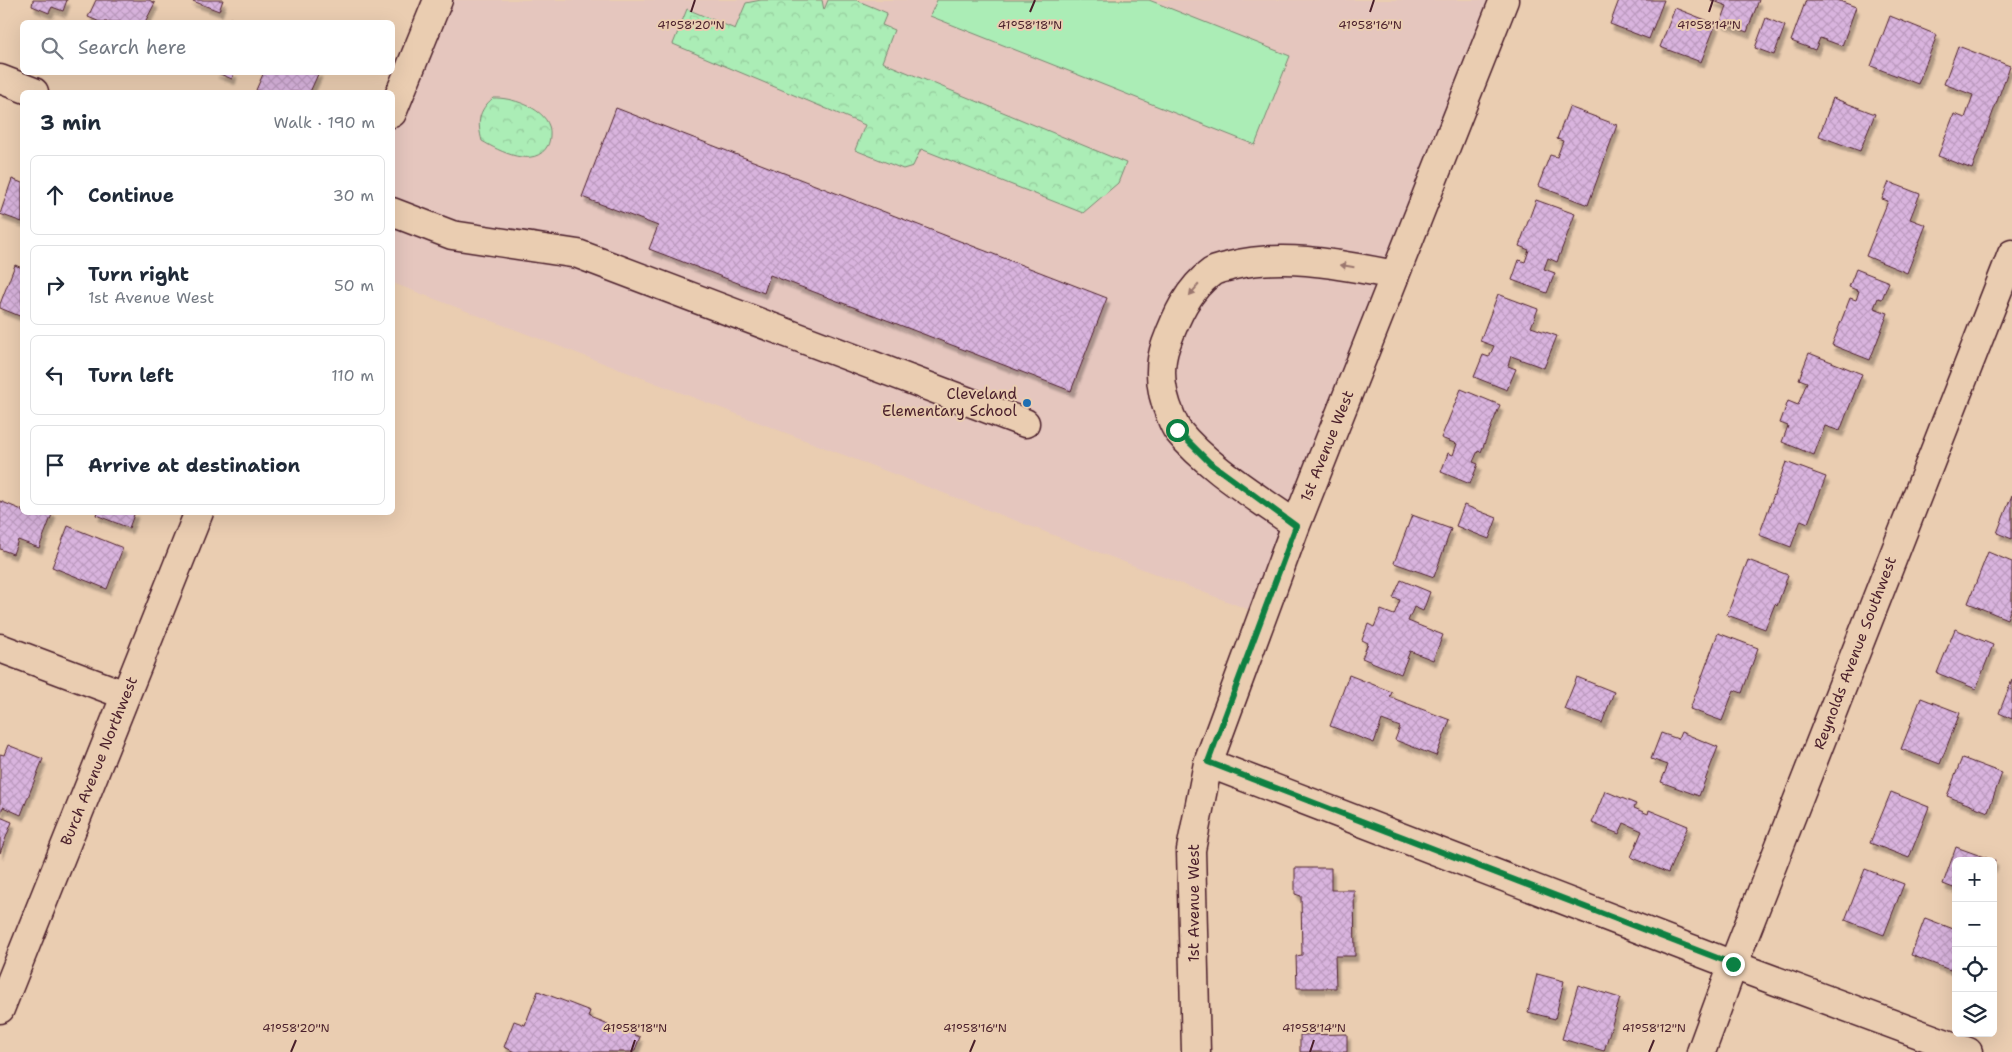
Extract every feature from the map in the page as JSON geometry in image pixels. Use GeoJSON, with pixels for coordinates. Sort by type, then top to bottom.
{"type":"FeatureCollection","features":[{"type":"Feature","properties":{"kind":"street"},"geometry":{"type":"LineString","coordinates":[[395,106],[438,0]]}},
{"type":"Feature","properties":{"kind":"street","name":"1st Avenue West"},"geometry":{"type":"LineString","coordinates":[[1196,1052],[1191,850],[1208,762],[1296,526],[1504,0]]}},
{"type":"Feature","properties":{"kind":"street"},"geometry":{"type":"LineString","coordinates":[[0,79],[29,90]]}},
{"type":"Feature","properties":{"kind":"street"},"geometry":{"type":"LineString","coordinates":[[395,213],[452,235],[578,254],[1026,423]]}},
{"type":"Feature","properties":{"kind":"street","name":"Reynolds Avenue Southwest"},"geometry":{"type":"LineString","coordinates":[[1701,1052],[1733,964],[2012,254]]}},
{"type":"Feature","properties":{"kind":"street"},"geometry":{"type":"LineString","coordinates":[[1296,526],[1210,463],[1177,430],[1164,400],[1160,373],[1164,350],[1178,313],[1194,289],[1213,271],[1246,262],[1284,260],[1320,263],[1395,275]]}},
{"type":"Feature","properties":{"kind":"street","name":"Burch Avenue Northwest"},"geometry":{"type":"LineString","coordinates":[[0,1009],[198,515]]}},
{"type":"Feature","properties":{"kind":"street"},"geometry":{"type":"LineString","coordinates":[[0,648],[126,694]]}},
{"type":"Feature","properties":{"kind":"street"},"geometry":{"type":"LineString","coordinates":[[1208,762],[1733,964],[1968,1052]]}},
{"type":"Feature","properties":{"kind":"shaded area","name":"Cleveland Elementary School"},"geometry":{"type":"Polygon","coordinates":[[[437,0],[1506,0],[1263,615],[395,284],[395,105],[437,0]]]}},
{"type":"Feature","properties":{"kind":"green space"},"geometry":{"type":"Polygon","coordinates":[[[761,0],[822,0],[824,10],[828,0],[856,0],[887,13],[882,25],[894,30],[882,62],[1126,163],[1118,183],[1083,213],[921,149],[913,166],[903,169],[855,150],[865,125],[673,44],[687,9],[735,29],[746,3],[761,0]]]}},
{"type":"Feature","properties":{"kind":"green space"},"geometry":{"type":"Polygon","coordinates":[[[937,0],[1149,0],[1290,56],[1255,145],[930,16],[937,0]]]}},
{"type":"Feature","properties":{"kind":"green space"},"geometry":{"type":"Polygon","coordinates":[[[493,98],[508,99],[525,104],[546,119],[550,128],[550,139],[542,152],[535,156],[516,156],[482,141],[480,117],[484,108],[493,98]]]}},
{"type":"Feature","properties":{"kind":"building"},"geometry":{"type":"Polygon","coordinates":[[[33,0],[67,0],[63,11],[52,7],[49,13],[32,6],[33,0]]]}},
{"type":"Feature","properties":{"kind":"building"},"geometry":{"type":"Polygon","coordinates":[[[96,0],[149,0],[155,3],[146,20],[95,20],[88,17],[96,0]]]}},
{"type":"Feature","properties":{"kind":"building"},"geometry":{"type":"Polygon","coordinates":[[[190,0],[223,0],[219,11],[190,0]]]}},
{"type":"Feature","properties":{"kind":"building"},"geometry":{"type":"Polygon","coordinates":[[[1619,0],[1664,0],[1649,39],[1610,24],[1619,0]]]}},
{"type":"Feature","properties":{"kind":"building"},"geometry":{"type":"Polygon","coordinates":[[[1711,0],[1759,0],[1747,32],[1721,22],[1727,6],[1711,0]]]}},
{"type":"Feature","properties":{"kind":"building"},"geometry":{"type":"Polygon","coordinates":[[[1806,0],[1837,0],[1856,7],[1842,46],[1820,38],[1815,50],[1791,41],[1806,0]]]}},
{"type":"Feature","properties":{"kind":"building"},"geometry":{"type":"Polygon","coordinates":[[[1675,8],[1716,24],[1701,62],[1660,47],[1675,8]]]}},
{"type":"Feature","properties":{"kind":"building"},"geometry":{"type":"Polygon","coordinates":[[[1890,16],[1937,35],[1918,84],[1871,66],[1890,16]]]}},
{"type":"Feature","properties":{"kind":"building"},"geometry":{"type":"Polygon","coordinates":[[[1766,18],[1785,26],[1774,55],[1755,48],[1766,18]]]}},
{"type":"Feature","properties":{"kind":"building"},"geometry":{"type":"Polygon","coordinates":[[[1958,46],[2010,66],[1972,169],[1938,156],[1954,114],[1965,118],[1973,95],[1944,84],[1958,46]]]}},
{"type":"Feature","properties":{"kind":"building"},"geometry":{"type":"Polygon","coordinates":[[[222,75],[233,75],[232,79],[222,75]]]}},
{"type":"Feature","properties":{"kind":"building"},"geometry":{"type":"Polygon","coordinates":[[[263,75],[318,75],[311,90],[256,90],[263,75]]]}},
{"type":"Feature","properties":{"kind":"building"},"geometry":{"type":"Polygon","coordinates":[[[1833,98],[1875,114],[1860,151],[1819,136],[1833,98]]]}},
{"type":"Feature","properties":{"kind":"building"},"geometry":{"type":"Polygon","coordinates":[[[1569,107],[1617,125],[1588,205],[1538,186],[1550,155],[1557,157],[1563,141],[1557,139],[1569,107]]]}},
{"type":"Feature","properties":{"kind":"building"},"geometry":{"type":"Polygon","coordinates":[[[616,108],[1107,298],[1071,391],[770,275],[764,293],[649,249],[658,226],[582,197],[616,108]]]}},
{"type":"Feature","properties":{"kind":"building"},"geometry":{"type":"Polygon","coordinates":[[[12,179],[20,182],[20,221],[0,214],[12,179]]]}},
{"type":"Feature","properties":{"kind":"building"},"geometry":{"type":"Polygon","coordinates":[[[1889,182],[1920,194],[1910,219],[1926,225],[1907,273],[1866,256],[1888,201],[1882,199],[1889,182]]]}},
{"type":"Feature","properties":{"kind":"building"},"geometry":{"type":"Polygon","coordinates":[[[1536,200],[1575,214],[1557,262],[1548,258],[1544,269],[1555,273],[1547,293],[1512,280],[1519,260],[1525,262],[1529,250],[1519,246],[1536,200]]]}},
{"type":"Feature","properties":{"kind":"building"},"geometry":{"type":"Polygon","coordinates":[[[15,265],[20,267],[20,316],[0,308],[15,265]]]}},
{"type":"Feature","properties":{"kind":"building"},"geometry":{"type":"Polygon","coordinates":[[[1856,269],[1889,282],[1882,299],[1878,298],[1874,308],[1888,313],[1870,360],[1832,345],[1850,298],[1856,300],[1859,291],[1849,287],[1856,269]]]}},
{"type":"Feature","properties":{"kind":"building"},"geometry":{"type":"Polygon","coordinates":[[[1498,294],[1538,309],[1531,327],[1557,336],[1544,368],[1511,356],[1508,366],[1516,369],[1507,390],[1474,377],[1483,355],[1489,357],[1494,346],[1480,341],[1498,294]]]}},
{"type":"Feature","properties":{"kind":"building"},"geometry":{"type":"Polygon","coordinates":[[[1809,353],[1862,374],[1840,431],[1825,426],[1814,455],[1782,442],[1788,426],[1780,423],[1788,401],[1798,405],[1807,382],[1799,379],[1809,353]]]}},
{"type":"Feature","properties":{"kind":"building"},"geometry":{"type":"Polygon","coordinates":[[[1461,389],[1500,405],[1481,452],[1478,451],[1473,462],[1478,464],[1470,484],[1441,472],[1448,453],[1453,455],[1457,444],[1441,438],[1461,389]]]}},
{"type":"Feature","properties":{"kind":"building"},"geometry":{"type":"Polygon","coordinates":[[[1786,462],[1826,477],[1808,523],[1801,520],[1791,547],[1759,535],[1786,462]]]}},
{"type":"Feature","properties":{"kind":"building"},"geometry":{"type":"Polygon","coordinates":[[[2012,495],[2012,539],[1997,533],[2012,495]]]}},
{"type":"Feature","properties":{"kind":"building"},"geometry":{"type":"Polygon","coordinates":[[[0,501],[20,509],[20,515],[52,515],[39,548],[18,540],[13,554],[0,549],[0,501]]]}},
{"type":"Feature","properties":{"kind":"building"},"geometry":{"type":"Polygon","coordinates":[[[1464,505],[1497,518],[1489,539],[1456,526],[1464,505]]]}},
{"type":"Feature","properties":{"kind":"building"},"geometry":{"type":"Polygon","coordinates":[[[96,515],[134,515],[129,528],[96,515]]]}},
{"type":"Feature","properties":{"kind":"building"},"geometry":{"type":"Polygon","coordinates":[[[1412,515],[1451,529],[1434,577],[1394,563],[1412,515]]]}},
{"type":"Feature","properties":{"kind":"building"},"geometry":{"type":"Polygon","coordinates":[[[68,526],[123,548],[107,589],[52,567],[68,526]]]}},
{"type":"Feature","properties":{"kind":"building"},"geometry":{"type":"Polygon","coordinates":[[[1988,552],[2012,562],[2012,605],[2007,619],[1968,603],[1988,552]]]}},
{"type":"Feature","properties":{"kind":"building"},"geometry":{"type":"Polygon","coordinates":[[[1748,560],[1788,575],[1777,606],[1775,604],[1765,629],[1727,615],[1748,560]]]}},
{"type":"Feature","properties":{"kind":"building"},"geometry":{"type":"Polygon","coordinates":[[[1401,580],[1430,592],[1423,611],[1414,607],[1408,621],[1443,635],[1433,660],[1410,651],[1401,674],[1362,658],[1368,643],[1362,640],[1368,624],[1374,627],[1381,610],[1394,615],[1400,600],[1393,598],[1401,580]]]}},
{"type":"Feature","properties":{"kind":"building"},"geometry":{"type":"Polygon","coordinates":[[[1955,629],[1993,645],[1976,689],[1937,673],[1955,629]]]}},
{"type":"Feature","properties":{"kind":"building"},"geometry":{"type":"Polygon","coordinates":[[[1718,633],[1758,648],[1742,693],[1734,690],[1722,721],[1690,709],[1718,633]]]}},
{"type":"Feature","properties":{"kind":"building"},"geometry":{"type":"Polygon","coordinates":[[[1349,675],[1392,692],[1390,697],[1450,720],[1436,756],[1395,740],[1400,727],[1382,720],[1374,743],[1330,726],[1349,675]]]}},
{"type":"Feature","properties":{"kind":"building"},"geometry":{"type":"Polygon","coordinates":[[[1577,677],[1614,692],[1602,723],[1564,709],[1577,677]]]}},
{"type":"Feature","properties":{"kind":"building"},"geometry":{"type":"Polygon","coordinates":[[[2012,680],[2012,719],[1999,713],[2012,680]]]}},
{"type":"Feature","properties":{"kind":"building"},"geometry":{"type":"Polygon","coordinates":[[[1921,698],[1960,713],[1940,764],[1901,749],[1921,698]]]}},
{"type":"Feature","properties":{"kind":"building"},"geometry":{"type":"Polygon","coordinates":[[[1681,732],[1718,747],[1699,796],[1661,782],[1668,765],[1651,759],[1661,733],[1678,739],[1681,732]]]}},
{"type":"Feature","properties":{"kind":"building"},"geometry":{"type":"Polygon","coordinates":[[[8,745],[43,759],[21,815],[3,807],[0,815],[0,754],[4,755],[8,745]]]}},
{"type":"Feature","properties":{"kind":"building"},"geometry":{"type":"Polygon","coordinates":[[[1962,758],[2002,773],[1988,812],[1947,796],[1962,758]]]}},
{"type":"Feature","properties":{"kind":"building"},"geometry":{"type":"Polygon","coordinates":[[[1605,791],[1636,804],[1634,808],[1648,814],[1649,810],[1688,826],[1668,873],[1631,857],[1642,831],[1624,823],[1619,834],[1592,823],[1605,791]]]}},
{"type":"Feature","properties":{"kind":"building"},"geometry":{"type":"Polygon","coordinates":[[[1891,792],[1929,807],[1909,858],[1870,843],[1891,792]]]}},
{"type":"Feature","properties":{"kind":"building"},"geometry":{"type":"Polygon","coordinates":[[[0,817],[12,822],[0,853],[0,817]]]}},
{"type":"Feature","properties":{"kind":"building"},"geometry":{"type":"Polygon","coordinates":[[[1956,847],[1984,857],[1952,857],[1956,847]]]}},
{"type":"Feature","properties":{"kind":"building"},"geometry":{"type":"Polygon","coordinates":[[[1952,858],[1952,887],[1943,884],[1952,858]]]}},
{"type":"Feature","properties":{"kind":"building"},"geometry":{"type":"Polygon","coordinates":[[[1295,868],[1331,868],[1331,890],[1354,890],[1355,956],[1335,956],[1336,988],[1297,988],[1296,956],[1302,955],[1301,896],[1295,894],[1295,868]]]}},
{"type":"Feature","properties":{"kind":"building"},"geometry":{"type":"Polygon","coordinates":[[[1865,869],[1904,884],[1884,935],[1845,920],[1865,869]]]}},
{"type":"Feature","properties":{"kind":"building"},"geometry":{"type":"Polygon","coordinates":[[[1925,918],[1952,928],[1952,965],[1950,970],[1911,955],[1925,918]]]}},
{"type":"Feature","properties":{"kind":"building"},"geometry":{"type":"Polygon","coordinates":[[[1537,974],[1564,981],[1555,1019],[1528,1012],[1537,974]]]}},
{"type":"Feature","properties":{"kind":"building"},"geometry":{"type":"Polygon","coordinates":[[[1578,985],[1620,998],[1604,1051],[1562,1039],[1578,985]]]}},
{"type":"Feature","properties":{"kind":"building"},"geometry":{"type":"Polygon","coordinates":[[[538,991],[590,1011],[588,1017],[640,1037],[634,1052],[515,1052],[504,1047],[514,1021],[525,1025],[538,991]]]}},
{"type":"Feature","properties":{"kind":"building"},"geometry":{"type":"Polygon","coordinates":[[[1347,1034],[1347,1052],[1300,1052],[1300,1035],[1347,1034]]]}},
{"type":"Feature","properties":{"kind":"place","name":"Cleveland Elementary School"},"geometry":{"type":"Point","coordinates":[1027,403]}},
{"type":"Feature","properties":{"kind":"route"},"geometry":{"type":"LineString","coordinates":[[1177,430],[1210,463],[1296,526],[1208,762],[1733,964]]}}]}
